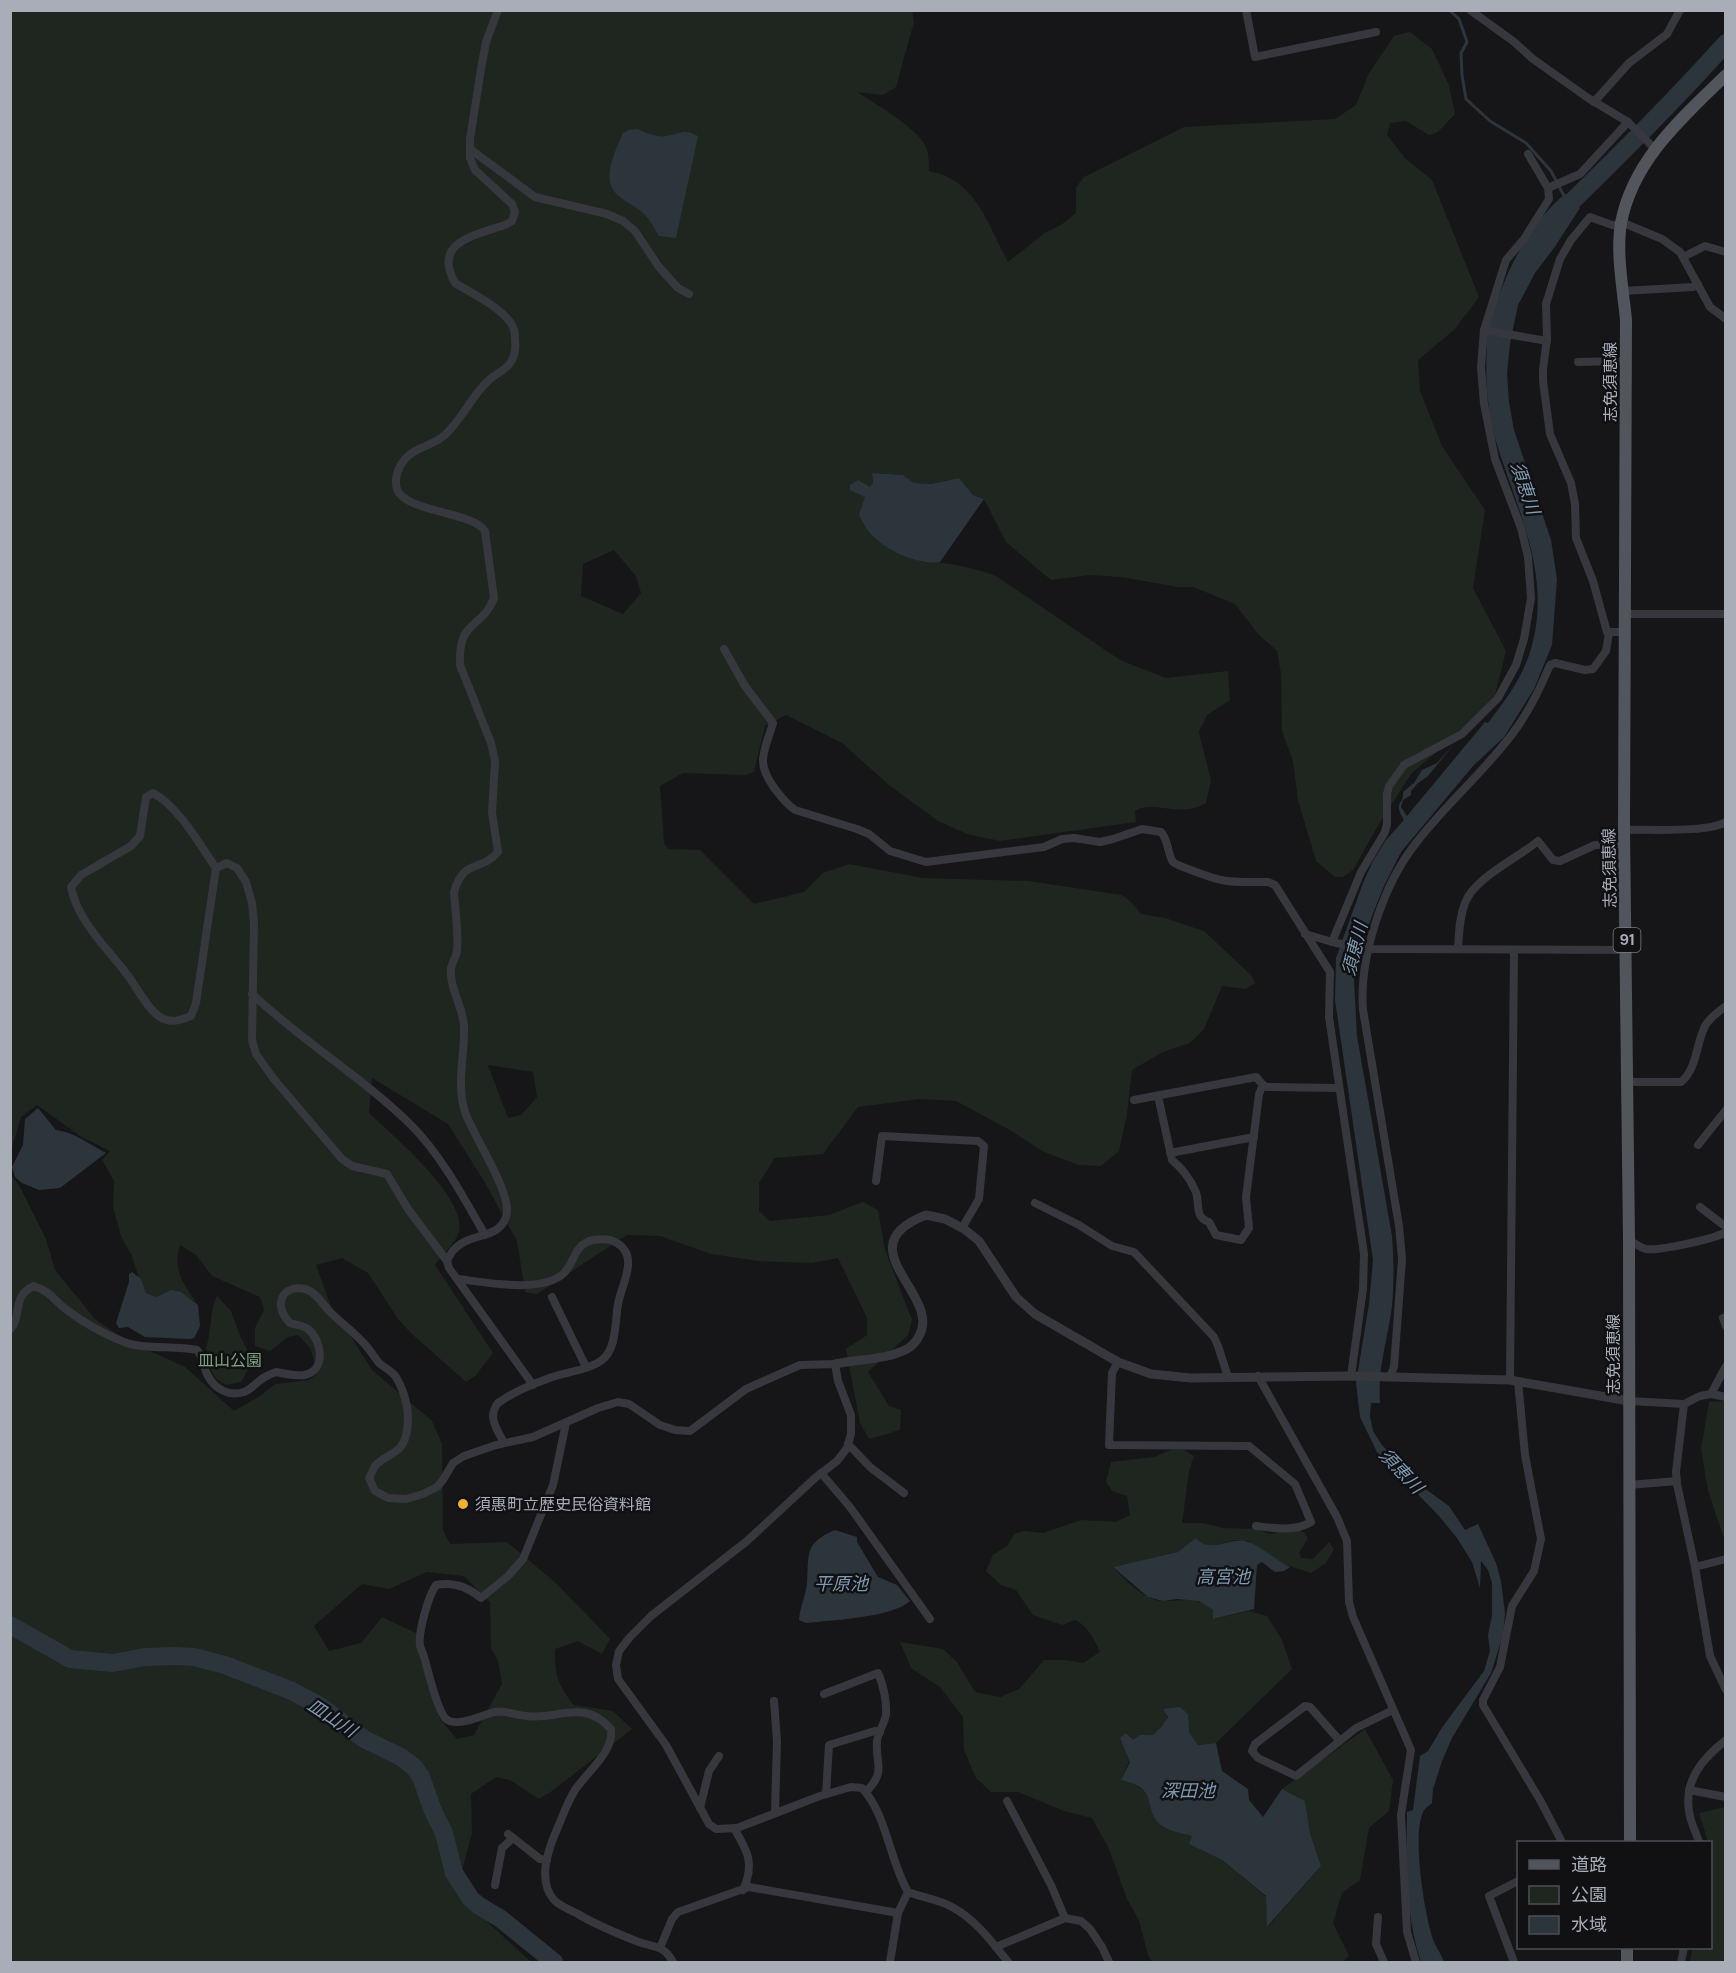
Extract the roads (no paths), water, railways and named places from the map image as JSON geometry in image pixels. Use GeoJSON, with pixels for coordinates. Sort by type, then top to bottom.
{"type":"FeatureCollection","features":[{"type":"Feature","properties":{"kind":"main road","name":"志免須恵線"},"geometry":{"type":"LineString","coordinates":[[1630,1841],[1629,1240],[1624,844],[1626,320],[1621,265],[1621,225],[1629,193],[1651,145],[1724,80]]}},
{"type":"Feature","properties":{"kind":"street"},"geometry":{"type":"LineString","coordinates":[[447,1261],[451,1250],[460,1243],[495,1231],[503,1224],[507,1215],[505,1196],[471,1125],[462,1100],[460,1077],[464,1026],[461,1007],[452,981],[451,968],[457,953],[454,892],[457,882],[462,873],[498,852],[492,813],[495,761],[491,743],[460,664],[459,652],[462,637],[467,628],[490,608],[494,598],[485,531],[481,525],[404,499],[397,491],[396,479],[399,467],[406,458],[447,434],[483,386],[507,368],[516,349],[514,328],[508,319],[455,283],[450,274],[449,261],[450,250],[458,242],[505,225],[512,221],[515,213],[512,204],[475,170],[470,158],[470,139],[486,42],[498,10]]}},
{"type":"Feature","properties":{"kind":"street"},"geometry":{"type":"LineString","coordinates":[[1246,10],[1255,57],[1376,32]]}},
{"type":"Feature","properties":{"kind":"street"},"geometry":{"type":"LineString","coordinates":[[1470,10],[1514,40],[1535,61],[1594,102],[1628,122],[1651,145]]}},
{"type":"Feature","properties":{"kind":"street"},"geometry":{"type":"LineString","coordinates":[[1594,102],[1629,63],[1667,34],[1680,10]]}},
{"type":"Feature","properties":{"kind":"street"},"geometry":{"type":"LineString","coordinates":[[1548,188],[1580,174],[1628,122]]}},
{"type":"Feature","properties":{"kind":"street"},"geometry":{"type":"LineString","coordinates":[[470,149],[535,197],[608,214],[623,221],[635,231],[659,267],[678,288],[689,294]]}},
{"type":"Feature","properties":{"kind":"street"},"geometry":{"type":"LineString","coordinates":[[1334,942],[1361,872],[1385,832],[1389,786],[1404,765],[1462,734],[1498,698],[1516,665],[1524,639],[1531,598],[1530,574],[1521,528],[1495,459],[1484,404],[1481,367],[1484,330],[1506,260],[1524,239],[1548,203],[1550,196],[1548,188],[1528,154]]}},
{"type":"Feature","properties":{"kind":"street"},"geometry":{"type":"LineString","coordinates":[[1625,632],[1607,632],[1593,581],[1576,538],[1575,504],[1571,483],[1550,434],[1545,412],[1543,370],[1547,341],[1546,304],[1560,260],[1571,240],[1590,217],[1612,225],[1626,224],[1662,239],[1680,252],[1710,307],[1725,319]]}},
{"type":"Feature","properties":{"kind":"street"},"geometry":{"type":"LineString","coordinates":[[1683,257],[1705,246],[1725,252]]}},
{"type":"Feature","properties":{"kind":"street"},"geometry":{"type":"LineString","coordinates":[[1623,291],[1698,284]]}},
{"type":"Feature","properties":{"kind":"street"},"geometry":{"type":"LineString","coordinates":[[1484,330],[1547,341]]}},
{"type":"Feature","properties":{"kind":"street"},"geometry":{"type":"LineString","coordinates":[[1578,362],[1626,361]]}},
{"type":"Feature","properties":{"kind":"street"},"geometry":{"type":"LineString","coordinates":[[1625,614],[1725,614]]}},
{"type":"Feature","properties":{"kind":"street"},"geometry":{"type":"LineString","coordinates":[[1387,1377],[1394,1367],[1402,1259],[1399,1226],[1363,1010],[1362,996],[1366,958],[1378,920],[1401,865],[1416,843],[1514,733],[1537,694],[1550,665],[1555,663],[1585,670],[1593,669],[1606,651],[1610,633]]}},
{"type":"Feature","properties":{"kind":"street"},"geometry":{"type":"LineString","coordinates":[[724,649],[746,686],[773,723],[762,760],[763,768],[765,775],[787,804],[795,810],[869,834],[890,851],[926,861],[1044,847],[1062,839],[1074,838],[1100,842],[1142,829],[1161,832],[1173,862],[1180,867],[1221,880],[1268,882],[1275,885],[1330,972],[1329,1017],[1364,1254],[1363,1289],[1352,1376]]}},
{"type":"Feature","properties":{"kind":"street"},"geometry":{"type":"LineString","coordinates":[[153,793],[176,813],[216,868],[196,1003],[191,1016],[178,1021],[168,1021],[157,1016],[98,940],[73,899],[71,887],[81,875],[131,846],[140,836],[146,797],[153,793]]}},
{"type":"Feature","properties":{"kind":"street"},"geometry":{"type":"LineString","coordinates":[[1624,830],[1706,828],[1725,822]]}},
{"type":"Feature","properties":{"kind":"street"},"geometry":{"type":"LineString","coordinates":[[1458,949],[1459,922],[1466,901],[1487,876],[1538,841],[1553,860],[1560,861],[1595,845],[1624,844]]}},
{"type":"Feature","properties":{"kind":"street"},"geometry":{"type":"LineString","coordinates":[[216,868],[227,863],[237,868],[246,882],[252,903],[254,923],[252,1040],[255,1054],[342,1159],[352,1166],[387,1174],[408,1209],[533,1385]]}},
{"type":"Feature","properties":{"kind":"street"},"geometry":{"type":"LineString","coordinates":[[1305,934],[1370,949],[1627,950]]}},
{"type":"Feature","properties":{"kind":"street"},"geometry":{"type":"LineString","coordinates":[[1514,950],[1514,1381],[1525,1455],[1542,1539],[1534,1571],[1512,1605],[1500,1667],[1483,1700],[1483,1705],[1540,1800],[1561,1841]]}},
{"type":"Feature","properties":{"kind":"street"},"geometry":{"type":"LineString","coordinates":[[252,994],[296,1033],[378,1096],[412,1127],[456,1183],[485,1235]]}},
{"type":"Feature","properties":{"kind":"street"},"geometry":{"type":"LineString","coordinates":[[1627,1082],[1681,1082],[1690,1069],[1706,1024],[1725,1006]]}},
{"type":"Feature","properties":{"kind":"street"},"geometry":{"type":"LineString","coordinates":[[1134,1100],[1256,1077],[1267,1087],[1338,1088]]}},
{"type":"Feature","properties":{"kind":"street"},"geometry":{"type":"LineString","coordinates":[[1158,1096],[1172,1160],[1185,1171],[1197,1193],[1199,1215],[1202,1220],[1209,1222],[1216,1235],[1241,1240],[1249,1228],[1246,1197],[1259,1094],[1263,1085]]}},
{"type":"Feature","properties":{"kind":"street"},"geometry":{"type":"LineString","coordinates":[[1698,1145],[1725,1110]]}},
{"type":"Feature","properties":{"kind":"street"},"geometry":{"type":"LineString","coordinates":[[876,1181],[882,1136],[978,1141],[984,1146],[979,1199],[962,1228]]}},
{"type":"Feature","properties":{"kind":"street"},"geometry":{"type":"LineString","coordinates":[[1170,1153],[1254,1137]]}},
{"type":"Feature","properties":{"kind":"street"},"geometry":{"type":"LineString","coordinates":[[1035,1203],[1079,1225],[1112,1246],[1134,1252],[1194,1319],[1214,1337],[1228,1377]]}},
{"type":"Feature","properties":{"kind":"street"},"geometry":{"type":"LineString","coordinates":[[1700,1207],[1725,1227]]}},
{"type":"Feature","properties":{"kind":"street"},"geometry":{"type":"LineString","coordinates":[[10,1330],[16,1321],[22,1294],[34,1286],[45,1290],[64,1308],[84,1322],[123,1341],[136,1345],[197,1350],[202,1355],[207,1375],[213,1384],[221,1391],[230,1394],[244,1392],[276,1372],[306,1375],[314,1370],[320,1361],[319,1342],[304,1327],[290,1323],[284,1318],[279,1304],[290,1290],[305,1289],[314,1293],[340,1323],[367,1347],[380,1363],[395,1374],[402,1388],[408,1411],[407,1432],[403,1445],[394,1454],[376,1465],[369,1478],[375,1491],[388,1498],[406,1499],[437,1487],[453,1463],[464,1456],[504,1443],[533,1437],[598,1408],[618,1402],[630,1404],[660,1425],[675,1430],[690,1431],[746,1389],[800,1365],[835,1364],[888,1355],[908,1349],[918,1339],[923,1328],[922,1310],[896,1266],[892,1250],[894,1240],[903,1227],[926,1215],[945,1219],[979,1241],[1016,1297],[1035,1314],[1118,1362],[1151,1374],[1172,1377],[1352,1376],[1514,1381],[1629,1401],[1684,1404],[1700,1396],[1711,1394],[1725,1397]]}},
{"type":"Feature","properties":{"kind":"street"},"geometry":{"type":"LineString","coordinates":[[1629,1240],[1647,1249],[1717,1237],[1725,1232]]}},
{"type":"Feature","properties":{"kind":"street"},"geometry":{"type":"LineString","coordinates":[[458,1279],[521,1285],[546,1281],[566,1272],[580,1246],[592,1240],[611,1240],[620,1245],[627,1254],[629,1263],[618,1301],[610,1351],[603,1359],[586,1367],[546,1379],[505,1398],[493,1409],[491,1417],[504,1443]]}},
{"type":"Feature","properties":{"kind":"street"},"geometry":{"type":"LineString","coordinates":[[552,1297],[586,1367]]}},
{"type":"Feature","properties":{"kind":"street"},"geometry":{"type":"LineString","coordinates":[[1118,1362],[1112,1373],[1109,1445],[1249,1446],[1295,1484],[1311,1522],[1304,1527],[1256,1526]]}},
{"type":"Feature","properties":{"kind":"street"},"geometry":{"type":"LineString","coordinates":[[835,1364],[838,1381],[851,1415],[851,1434],[848,1444],[837,1461],[747,1541],[651,1616],[619,1652],[616,1665],[618,1679],[666,1745],[709,1824],[716,1829],[734,1828],[826,1794],[850,1787],[862,1788],[872,1799],[899,1876],[908,1892],[950,1905],[958,1910],[985,1934],[1008,1962]]}},
{"type":"Feature","properties":{"kind":"street"},"geometry":{"type":"LineString","coordinates":[[1711,1394],[1725,1366]]}},
{"type":"Feature","properties":{"kind":"street"},"geometry":{"type":"LineString","coordinates":[[1258,1376],[1337,1517],[1347,1540],[1349,1602],[1353,1617],[1411,1750],[1401,1815],[1407,1932],[1416,1962]]}},
{"type":"Feature","properties":{"kind":"street"},"geometry":{"type":"LineString","coordinates":[[1684,1404],[1676,1472],[1677,1481],[1710,1656],[1725,1690]]}},
{"type":"Feature","properties":{"kind":"street"},"geometry":{"type":"LineString","coordinates":[[566,1424],[553,1485],[523,1559],[508,1576],[481,1598],[459,1586],[444,1583],[436,1585],[430,1594],[420,1645],[435,1693],[444,1717],[448,1721],[471,1720],[502,1712],[526,1716],[579,1712],[597,1716],[612,1729],[612,1735],[604,1753],[574,1793],[555,1834],[544,1877],[548,1890],[556,1902],[622,1936],[666,1951],[673,1962]]}},
{"type":"Feature","properties":{"kind":"street"},"geometry":{"type":"LineString","coordinates":[[848,1444],[870,1467],[904,1493]]}},
{"type":"Feature","properties":{"kind":"street"},"geometry":{"type":"LineString","coordinates":[[821,1473],[850,1507],[930,1619]]}},
{"type":"Feature","properties":{"kind":"street"},"geometry":{"type":"LineString","coordinates":[[1629,1485],[1677,1481]]}},
{"type":"Feature","properties":{"kind":"street"},"geometry":{"type":"LineString","coordinates":[[1695,1567],[1725,1560]]}},
{"type":"Feature","properties":{"kind":"street"},"geometry":{"type":"LineString","coordinates":[[824,1694],[878,1673],[882,1681],[886,1713],[877,1740],[879,1758],[877,1780],[866,1792]]}},
{"type":"Feature","properties":{"kind":"street"},"geometry":{"type":"LineString","coordinates":[[774,1701],[777,1741],[775,1812]]}},
{"type":"Feature","properties":{"kind":"street"},"geometry":{"type":"LineString","coordinates":[[1340,1741],[1310,1707],[1305,1706],[1255,1744],[1252,1751],[1258,1758],[1296,1776],[1340,1741],[1356,1728],[1393,1710]]}},
{"type":"Feature","properties":{"kind":"street"},"geometry":{"type":"LineString","coordinates":[[826,1794],[829,1745],[875,1731],[880,1732]]}},
{"type":"Feature","properties":{"kind":"street"},"geometry":{"type":"LineString","coordinates":[[1699,1841],[1689,1812],[1691,1780],[1698,1767],[1725,1740]]}},
{"type":"Feature","properties":{"kind":"street"},"geometry":{"type":"LineString","coordinates":[[700,1808],[709,1771],[719,1756]]}},
{"type":"Feature","properties":{"kind":"street"},"geometry":{"type":"LineString","coordinates":[[1689,1790],[1725,1797]]}},
{"type":"Feature","properties":{"kind":"street"},"geometry":{"type":"LineString","coordinates":[[1007,1801],[1051,1885],[1065,1918]]}},
{"type":"Feature","properties":{"kind":"street"},"geometry":{"type":"LineString","coordinates":[[734,1828],[748,1855],[750,1867],[743,1890]]}},
{"type":"Feature","properties":{"kind":"street"},"geometry":{"type":"LineString","coordinates":[[495,1885],[502,1848],[510,1836],[540,1859],[547,1860]]}},
{"type":"Feature","properties":{"kind":"street"},"geometry":{"type":"LineString","coordinates":[[1514,1962],[1489,1896],[1517,1882]]}},
{"type":"Feature","properties":{"kind":"street"},"geometry":{"type":"LineString","coordinates":[[660,1948],[672,1919],[678,1912],[749,1887],[898,1913]]}},
{"type":"Feature","properties":{"kind":"street"},"geometry":{"type":"LineString","coordinates":[[890,1962],[898,1913],[908,1892]]}},
{"type":"Feature","properties":{"kind":"street"},"geometry":{"type":"LineString","coordinates":[[1378,1917],[1376,1944],[1384,1962]]}},
{"type":"Feature","properties":{"kind":"street"},"geometry":{"type":"LineString","coordinates":[[996,1947],[1065,1918],[1081,1921],[1090,1929],[1109,1962]]}},
{"type":"Feature","properties":{"kind":"water"},"geometry":{"type":"Polygon","coordinates":[[[637,129],[659,136],[686,132],[698,136],[676,238],[659,236],[645,215],[620,197],[610,183],[611,166],[623,133],[637,129]]]}},
{"type":"Feature","properties":{"kind":"water"},"geometry":{"type":"Polygon","coordinates":[[[1565,194],[1580,208],[1535,273],[1518,305],[1507,373],[1514,430],[1551,540],[1557,579],[1552,645],[1534,689],[1504,737],[1473,766],[1401,852],[1383,888],[1361,944],[1354,980],[1357,1036],[1393,1253],[1392,1306],[1381,1366],[1380,1403],[1371,1403],[1370,1416],[1373,1431],[1382,1445],[1424,1488],[1449,1506],[1465,1530],[1478,1524],[1496,1563],[1505,1614],[1503,1635],[1491,1673],[1452,1738],[1433,1789],[1432,1803],[1425,1808],[1421,1819],[1419,1853],[1423,1895],[1430,1930],[1444,1962],[1421,1962],[1409,1907],[1407,1812],[1413,1810],[1420,1756],[1428,1751],[1443,1726],[1484,1671],[1490,1651],[1488,1635],[1492,1616],[1492,1583],[1488,1570],[1481,1561],[1480,1588],[1472,1562],[1457,1538],[1439,1516],[1377,1452],[1360,1417],[1356,1383],[1369,1304],[1373,1260],[1335,1000],[1336,958],[1373,861],[1386,840],[1404,820],[1399,809],[1403,792],[1414,783],[1422,770],[1437,763],[1454,744],[1428,776],[1411,791],[1411,795],[1403,800],[1401,807],[1407,816],[1502,704],[1519,677],[1532,645],[1537,618],[1534,565],[1521,514],[1492,427],[1487,393],[1487,337],[1495,306],[1517,255],[1539,221],[1565,194]]]}},
{"type":"Feature","properties":{"kind":"water"},"geometry":{"type":"Polygon","coordinates":[[[872,473],[903,475],[914,483],[931,484],[959,478],[973,495],[984,499],[940,562],[913,559],[903,556],[878,541],[859,515],[865,497],[850,490],[850,485],[858,480],[870,487],[873,483],[872,473]]]}},
{"type":"Feature","properties":{"kind":"water"},"geometry":{"type":"Polygon","coordinates":[[[38,1108],[56,1130],[76,1136],[106,1153],[60,1188],[39,1190],[22,1183],[15,1177],[12,1167],[23,1145],[25,1119],[38,1108]]]}},
{"type":"Feature","properties":{"kind":"water"},"geometry":{"type":"Polygon","coordinates":[[[132,1272],[141,1279],[146,1293],[156,1297],[171,1290],[181,1292],[198,1305],[200,1326],[194,1338],[145,1337],[128,1327],[119,1328],[116,1323],[129,1282],[129,1274],[132,1272]]]}},
{"type":"Feature","properties":{"kind":"water","name":"平原池"},"geometry":{"type":"Polygon","coordinates":[[[835,1530],[857,1537],[857,1542],[878,1577],[897,1585],[910,1601],[901,1607],[875,1615],[806,1623],[799,1620],[806,1588],[810,1550],[818,1540],[835,1530]]]}},
{"type":"Feature","properties":{"kind":"water","name":"高宮池"},"geometry":{"type":"Polygon","coordinates":[[[1196,1538],[1207,1545],[1245,1541],[1256,1545],[1290,1567],[1284,1571],[1275,1572],[1262,1562],[1257,1565],[1254,1609],[1213,1619],[1213,1610],[1199,1601],[1177,1599],[1163,1601],[1148,1597],[1113,1567],[1178,1552],[1196,1538]]]}},
{"type":"Feature","properties":{"kind":"water","name":"深田池"},"geometry":{"type":"Polygon","coordinates":[[[1180,1707],[1188,1714],[1189,1732],[1198,1745],[1216,1743],[1222,1771],[1248,1789],[1249,1800],[1263,1817],[1282,1789],[1305,1801],[1310,1833],[1321,1866],[1267,1927],[1266,1896],[1222,1860],[1189,1844],[1192,1836],[1172,1831],[1161,1825],[1155,1819],[1149,1800],[1141,1788],[1121,1780],[1130,1762],[1120,1738],[1126,1733],[1133,1740],[1140,1735],[1153,1735],[1168,1717],[1163,1709],[1180,1707]]]}},
{"type":"Feature","properties":{"kind":"waterway"},"geometry":{"type":"LineString","coordinates":[[1449,10],[1459,19],[1467,42],[1461,53],[1466,99],[1490,121],[1526,143],[1551,171],[1563,194],[1572,201]]}},
{"type":"Feature","properties":{"kind":"waterway","name":"須恵川"},"geometry":{"type":"LineString","coordinates":[[1557,219],[1560,213],[1686,87],[1726,43]]}},
{"type":"Feature","properties":{"kind":"waterway","name":"皿山川"},"geometry":{"type":"LineString","coordinates":[[10,1625],[70,1659],[113,1663],[145,1657],[194,1657],[225,1665],[292,1691],[320,1706],[364,1739],[401,1757],[414,1767],[421,1777],[433,1811],[444,1833],[454,1873],[471,1899],[501,1919],[554,1962]]}},
{"type":"Feature","properties":{"kind":"place","name":"須惠町立歴史民俗資料館"},"geometry":{"type":"Point","coordinates":[463,1504]}},
{"type":"Feature","properties":{"kind":"park label","name":"皿山公園"},"geometry":{"type":"Point","coordinates":[230,1360]}}]}
